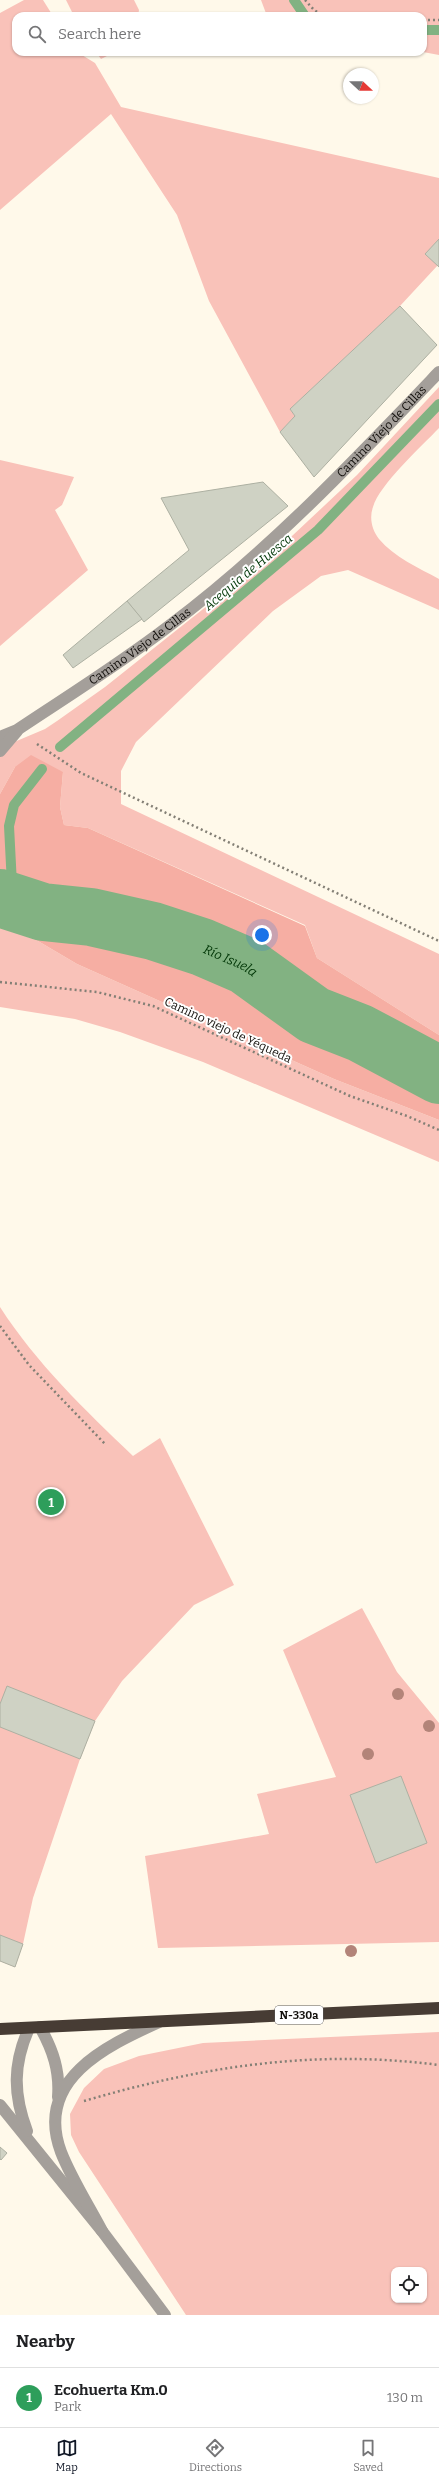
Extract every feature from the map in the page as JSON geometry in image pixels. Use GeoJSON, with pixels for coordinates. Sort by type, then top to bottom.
{"type":"FeatureCollection","features":[{"type":"Feature","properties":{"kind":"highway","name":"N-330a"},"geometry":{"type":"LineString","coordinates":[[0,2029],[439,2008]]}},
{"type":"Feature","properties":{"kind":"street","name":"Camino Viejo de Cillas"},"geometry":{"type":"LineString","coordinates":[[0,737],[17,730],[169,626],[238,569],[332,484],[439,372]]}},
{"type":"Feature","properties":{"kind":"street"},"geometry":{"type":"LineString","coordinates":[[0,751],[17,730]]}},
{"type":"Feature","properties":{"kind":"street"},"geometry":{"type":"LineString","coordinates":[[57,2106],[80,2069],[96,2055],[117,2041],[159,2022]]}},
{"type":"Feature","properties":{"kind":"street"},"geometry":{"type":"LineString","coordinates":[[32,2145],[16,2094],[15,2071],[20,2048],[34,2028],[50,2044],[56,2062],[59,2081],[56,2134],[62,2152],[102,2231]]}},
{"type":"Feature","properties":{"kind":"street"},"geometry":{"type":"LineString","coordinates":[[0,2105],[102,2231],[165,2315]]}},
{"type":"Feature","properties":{"kind":"path"},"geometry":{"type":"LineString","coordinates":[[305,0],[317,12]]}},
{"type":"Feature","properties":{"kind":"path"},"geometry":{"type":"LineString","coordinates":[[427,20],[439,20]]}},
{"type":"Feature","properties":{"kind":"path"},"geometry":{"type":"LineString","coordinates":[[17,730],[81,773],[439,942]]}},
{"type":"Feature","properties":{"kind":"path","name":"Camino viejo de Yéqueda"},"geometry":{"type":"LineString","coordinates":[[0,982],[97,992],[153,1006],[350,1096],[406,1116],[439,1130]]}},
{"type":"Feature","properties":{"kind":"path"},"geometry":{"type":"LineString","coordinates":[[0,1326],[30,1365],[106,1445]]}},
{"type":"Feature","properties":{"kind":"path"},"geometry":{"type":"LineString","coordinates":[[57,2106],[136,2086],[231,2067],[287,2060],[393,2059],[439,2066]]}},
{"type":"Feature","properties":{"kind":"shaded area"},"geometry":{"type":"Polygon","coordinates":[[[24,0],[43,0],[50,12],[12,12],[12,56],[84,56],[95,63],[121,107],[439,178],[439,239],[426,254],[438,265],[400,306],[290,409],[295,416],[280,432],[209,301],[177,215],[111,114],[0,210],[0,13],[24,0]]]}},
{"type":"Feature","properties":{"kind":"shaded area"},"geometry":{"type":"Polygon","coordinates":[[[66,0],[134,0],[139,10],[139,12],[72,12],[66,0]]]}},
{"type":"Feature","properties":{"kind":"shaded area"},"geometry":{"type":"Polygon","coordinates":[[[261,0],[439,0],[439,55],[427,53],[427,12],[266,12],[261,0]]]}},
{"type":"Feature","properties":{"kind":"shaded area"},"geometry":{"type":"Polygon","coordinates":[[[99,56],[107,56],[101,59],[99,56]]]}},
{"type":"Feature","properties":{"kind":"shaded area"},"geometry":{"type":"Polygon","coordinates":[[[439,387],[439,428],[383,488],[373,507],[371,515],[375,532],[385,545],[407,562],[439,579],[439,610],[348,570],[321,576],[273,611],[136,742],[121,771],[121,804],[439,954],[439,1035],[317,958],[305,925],[88,828],[64,825],[60,807],[63,772],[15,767],[0,794],[0,748],[45,729],[105,687],[276,551],[357,475],[439,387]]]}},
{"type":"Feature","properties":{"kind":"shaded area"},"geometry":{"type":"Polygon","coordinates":[[[0,460],[74,477],[62,505],[55,510],[88,570],[0,646],[0,460]]]}},
{"type":"Feature","properties":{"kind":"shaded area"},"geometry":{"type":"Polygon","coordinates":[[[31,755],[63,772],[60,807],[64,825],[88,828],[305,926],[317,958],[439,1035],[439,1120],[334,1079],[77,964],[38,941],[0,926],[0,794],[15,767],[31,755]]]}},
{"type":"Feature","properties":{"kind":"shaded area"},"geometry":{"type":"Polygon","coordinates":[[[0,926],[38,941],[77,964],[334,1079],[439,1120],[439,1162],[203,1062],[120,1032],[75,1019],[0,1007],[0,926]]]}},
{"type":"Feature","properties":{"kind":"shaded area"},"geometry":{"type":"Polygon","coordinates":[[[0,1307],[14,1328],[45,1367],[133,1456],[160,1438],[234,1585],[194,1605],[122,1681],[95,1721],[80,1759],[33,1898],[23,1944],[15,1967],[0,1961],[0,1307]]]}},
{"type":"Feature","properties":{"kind":"shaded area"},"geometry":{"type":"Polygon","coordinates":[[[362,1608],[397,1672],[439,1723],[439,1942],[158,1948],[145,1856],[269,1834],[257,1794],[336,1777],[283,1650],[362,1608]]]}},
{"type":"Feature","properties":{"kind":"shaded area"},"geometry":{"type":"Polygon","coordinates":[[[439,2032],[439,2315],[186,2315],[79,2152],[71,2135],[70,2114],[84,2088],[104,2069],[139,2056],[203,2043],[439,2032]]]}},
{"type":"Feature","properties":{"kind":"building"},"geometry":{"type":"Polygon","coordinates":[[[439,239],[439,267],[425,254],[439,239]]]}},
{"type":"Feature","properties":{"kind":"building"},"geometry":{"type":"Polygon","coordinates":[[[400,306],[437,345],[314,477],[280,432],[295,416],[290,409],[400,306]]]}},
{"type":"Feature","properties":{"kind":"building"},"geometry":{"type":"Polygon","coordinates":[[[263,482],[288,506],[144,622],[127,601],[189,550],[161,498],[263,482]]]}},
{"type":"Feature","properties":{"kind":"building"},"geometry":{"type":"Polygon","coordinates":[[[127,601],[142,619],[73,668],[63,655],[127,601]]]}},
{"type":"Feature","properties":{"kind":"building"},"geometry":{"type":"Polygon","coordinates":[[[7,1686],[95,1721],[80,1759],[0,1727],[0,1704],[7,1686]]]}},
{"type":"Feature","properties":{"kind":"building"},"geometry":{"type":"Polygon","coordinates":[[[401,1776],[427,1843],[376,1863],[350,1795],[401,1776]]]}},
{"type":"Feature","properties":{"kind":"building"},"geometry":{"type":"Polygon","coordinates":[[[0,1935],[23,1944],[15,1967],[0,1961],[0,1935]]]}},
{"type":"Feature","properties":{"kind":"building"},"geometry":{"type":"Polygon","coordinates":[[[0,2147],[7,2153],[1,2160],[0,2159],[0,2147]]]}},
{"type":"Feature","properties":{"kind":"waterway","name":"Acequia de Huesca"},"geometry":{"type":"LineString","coordinates":[[294,0],[302,12]]}},
{"type":"Feature","properties":{"kind":"waterway","name":"Acequia de Huesca"},"geometry":{"type":"LineString","coordinates":[[427,30],[439,30]]}},
{"type":"Feature","properties":{"kind":"waterway","name":"Acequia de Huesca"},"geometry":{"type":"LineString","coordinates":[[60,747],[318,530],[439,404]]}},
{"type":"Feature","properties":{"kind":"waterway","name":"Acequia de Huesca"},"geometry":{"type":"LineString","coordinates":[[13,904],[9,826],[14,805],[42,769]]}},
{"type":"Feature","properties":{"kind":"waterway","name":"Río Isuela"},"geometry":{"type":"LineString","coordinates":[[0,898],[43,912],[91,917],[153,931],[202,947],[246,966],[314,1015],[360,1033],[439,1075]]}},
{"type":"Feature","properties":{"kind":"place","name":"Ecohuerta Km.0"},"geometry":{"type":"Point","coordinates":[51,1502]}}]}
